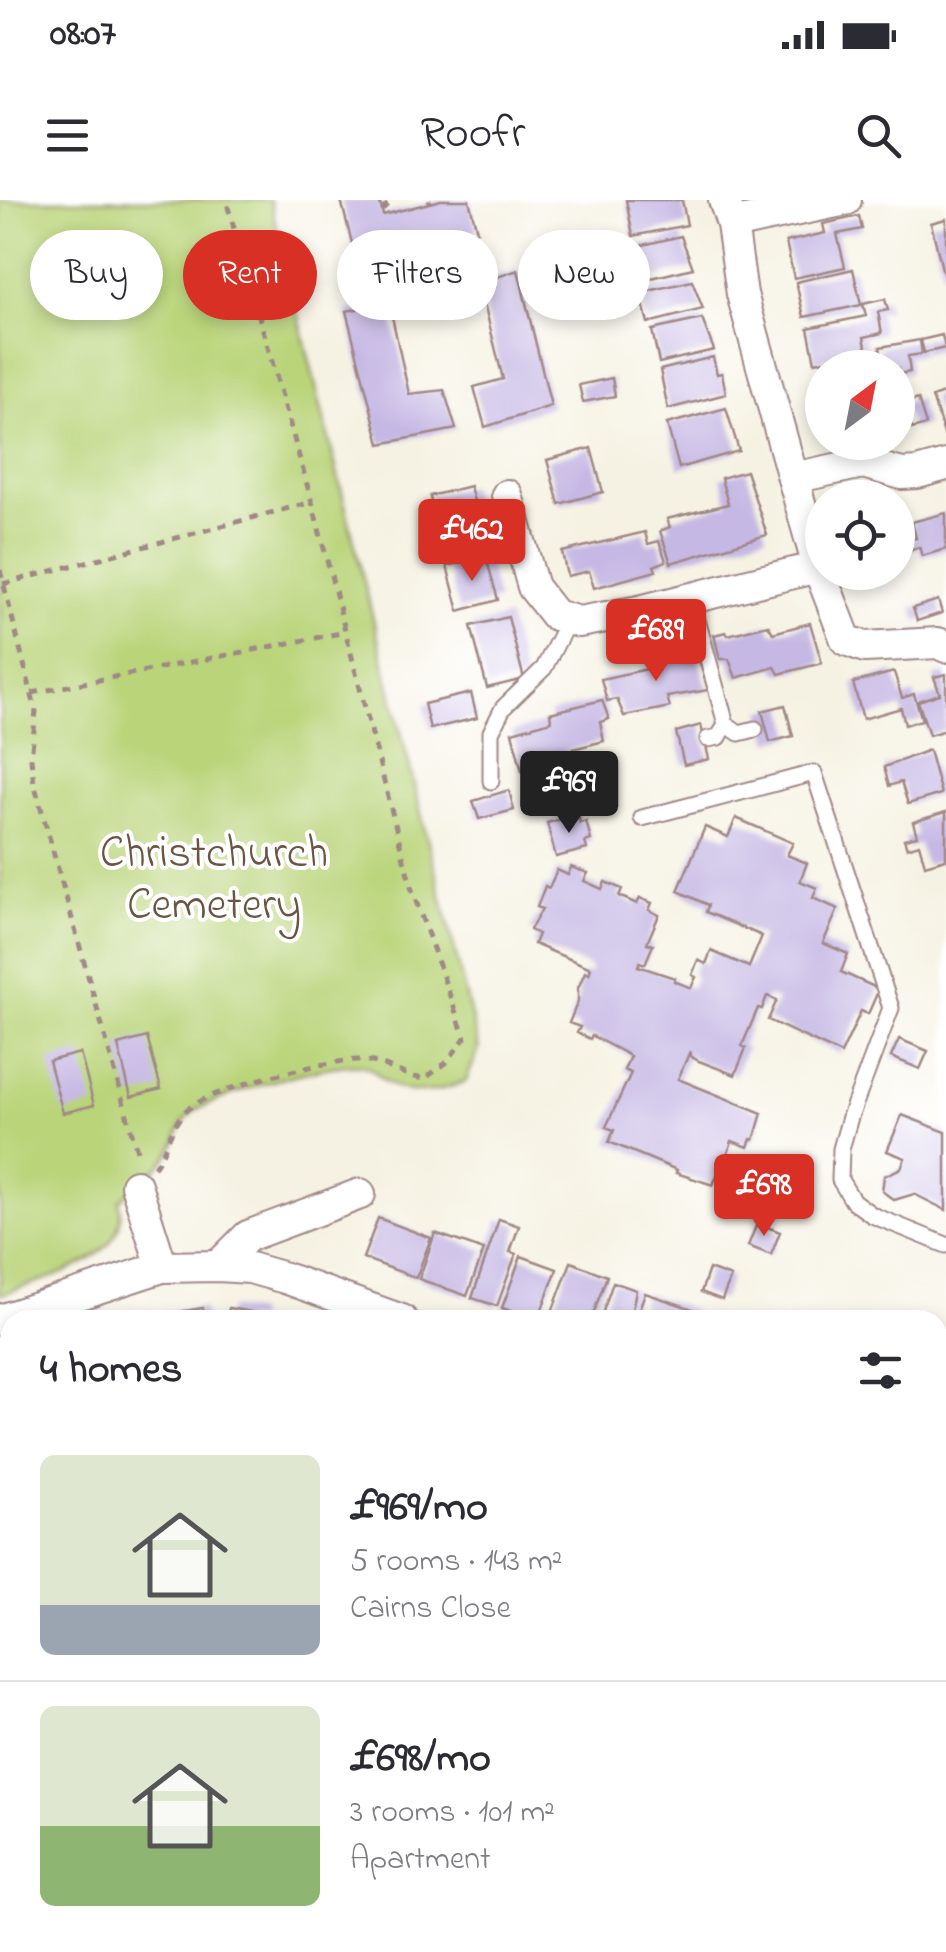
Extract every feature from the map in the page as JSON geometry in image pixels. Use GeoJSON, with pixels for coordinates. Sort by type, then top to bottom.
{"type":"FeatureCollection","features":[{"type":"Feature","properties":{"kind":"street"},"geometry":{"type":"LineString","coordinates":[[805,521],[742,294],[728,212],[846,200]]}},
{"type":"Feature","properties":{"kind":"street"},"geometry":{"type":"LineString","coordinates":[[793,478],[864,462],[902,474],[917,474],[946,465]]}},
{"type":"Feature","properties":{"kind":"street"},"geometry":{"type":"LineString","coordinates":[[507,494],[532,587],[554,615],[579,622],[805,570]]}},
{"type":"Feature","properties":{"kind":"street"},"geometry":{"type":"LineString","coordinates":[[827,590],[846,640],[865,646],[938,643],[946,647]]}},
{"type":"Feature","properties":{"kind":"street"},"geometry":{"type":"LineString","coordinates":[[136,1186],[162,1268]]}},
{"type":"Feature","properties":{"kind":"street"},"geometry":{"type":"LineString","coordinates":[[218,1266],[248,1236],[360,1194]]}},
{"type":"Feature","properties":{"kind":"street"},"geometry":{"type":"LineString","coordinates":[[31,1310],[162,1268],[218,1266],[250,1268],[335,1307]]}},
{"type":"Feature","properties":{"kind":"lane"},"geometry":{"type":"LineString","coordinates":[[691,598],[726,724],[740,733],[755,729]]}},
{"type":"Feature","properties":{"kind":"lane"},"geometry":{"type":"LineString","coordinates":[[491,780],[491,732],[503,708],[544,668],[568,619]]}},
{"type":"Feature","properties":{"kind":"lane"},"geometry":{"type":"LineString","coordinates":[[708,740],[719,737],[726,724]]}},
{"type":"Feature","properties":{"kind":"lane"},"geometry":{"type":"LineString","coordinates":[[642,818],[814,774],[891,1008],[850,1117],[841,1149],[840,1180],[853,1201],[872,1215],[946,1245]]}},
{"type":"Feature","properties":{"kind":"path"},"geometry":{"type":"LineString","coordinates":[[0,570],[36,711],[31,759],[34,783],[142,1172],[153,1168],[164,1154],[173,1127],[188,1109],[218,1093],[290,1072],[360,1060],[424,1079],[446,1064],[465,1038],[412,890],[312,502],[226,200]]}},
{"type":"Feature","properties":{"kind":"path"},"geometry":{"type":"LineString","coordinates":[[382,210],[392,200]]}},
{"type":"Feature","properties":{"kind":"path"},"geometry":{"type":"LineString","coordinates":[[4,584],[312,502]]}},
{"type":"Feature","properties":{"kind":"path"},"geometry":{"type":"LineString","coordinates":[[32,693],[346,632]]}},
{"type":"Feature","properties":{"kind":"green space","name":"Christchurch Cemetery"},"geometry":{"type":"Polygon","coordinates":[[[0,200],[270,200],[277,230],[183,230],[183,320],[300,320],[479,1049],[466,1081],[435,1091],[405,1090],[367,1067],[346,1065],[273,1081],[203,1106],[187,1118],[164,1161],[119,1201],[120,1222],[99,1253],[60,1274],[0,1295],[0,200]]]}},
{"type":"Feature","properties":{"kind":"building"},"geometry":{"type":"Polygon","coordinates":[[[341,200],[379,200],[383,215],[441,200],[469,200],[477,230],[349,230],[341,200]]]}},
{"type":"Feature","properties":{"kind":"building"},"geometry":{"type":"Polygon","coordinates":[[[626,200],[682,200],[687,225],[650,233],[632,230],[626,200]]]}},
{"type":"Feature","properties":{"kind":"building"},"geometry":{"type":"Polygon","coordinates":[[[859,216],[862,229],[837,234],[845,267],[794,278],[786,242],[825,233],[823,224],[859,216]]]}},
{"type":"Feature","properties":{"kind":"building"},"geometry":{"type":"Polygon","coordinates":[[[946,219],[946,273],[943,273],[931,223],[946,219]]]}},
{"type":"Feature","properties":{"kind":"building"},"geometry":{"type":"Polygon","coordinates":[[[681,236],[693,268],[650,278],[650,243],[681,236]]]}},
{"type":"Feature","properties":{"kind":"building"},"geometry":{"type":"Polygon","coordinates":[[[853,269],[861,305],[804,317],[796,282],[853,269]]]}},
{"type":"Feature","properties":{"kind":"building"},"geometry":{"type":"Polygon","coordinates":[[[518,270],[518,320],[530,320],[551,406],[485,427],[474,387],[503,379],[488,320],[498,320],[498,277],[518,270]]]}},
{"type":"Feature","properties":{"kind":"building"},"geometry":{"type":"Polygon","coordinates":[[[692,281],[703,309],[648,323],[650,291],[692,281]]]}},
{"type":"Feature","properties":{"kind":"building"},"geometry":{"type":"Polygon","coordinates":[[[885,299],[888,310],[878,312],[882,333],[864,337],[867,350],[813,350],[808,328],[866,316],[863,304],[885,299]]]}},
{"type":"Feature","properties":{"kind":"building"},"geometry":{"type":"Polygon","coordinates":[[[702,319],[714,350],[659,363],[652,330],[702,319]]]}},
{"type":"Feature","properties":{"kind":"building"},"geometry":{"type":"Polygon","coordinates":[[[348,320],[393,320],[409,394],[444,390],[456,429],[380,444],[348,320]]]}},
{"type":"Feature","properties":{"kind":"building"},"geometry":{"type":"Polygon","coordinates":[[[942,335],[945,348],[924,353],[921,340],[942,335]]]}},
{"type":"Feature","properties":{"kind":"building"},"geometry":{"type":"Polygon","coordinates":[[[920,340],[922,354],[915,355],[915,350],[881,350],[880,347],[920,340]]]}},
{"type":"Feature","properties":{"kind":"building"},"geometry":{"type":"Polygon","coordinates":[[[713,357],[717,374],[722,373],[726,394],[668,409],[660,370],[713,357]]]}},
{"type":"Feature","properties":{"kind":"building"},"geometry":{"type":"Polygon","coordinates":[[[612,378],[615,396],[583,402],[579,385],[612,378]]]}},
{"type":"Feature","properties":{"kind":"building"},"geometry":{"type":"Polygon","coordinates":[[[946,392],[946,437],[945,437],[932,397],[946,392]]]}},
{"type":"Feature","properties":{"kind":"building"},"geometry":{"type":"Polygon","coordinates":[[[918,399],[926,425],[915,428],[918,399]]]}},
{"type":"Feature","properties":{"kind":"building"},"geometry":{"type":"Polygon","coordinates":[[[726,408],[739,451],[679,468],[667,424],[726,408]]]}},
{"type":"Feature","properties":{"kind":"building"},"geometry":{"type":"Polygon","coordinates":[[[591,448],[603,492],[559,504],[547,460],[591,448]]]}},
{"type":"Feature","properties":{"kind":"building"},"geometry":{"type":"Polygon","coordinates":[[[746,471],[767,535],[671,563],[660,531],[670,527],[667,519],[728,504],[721,478],[746,471]]]}},
{"type":"Feature","properties":{"kind":"building"},"geometry":{"type":"Polygon","coordinates":[[[470,486],[483,537],[457,544],[456,534],[438,538],[430,496],[470,486]]]}},
{"type":"Feature","properties":{"kind":"building"},"geometry":{"type":"Polygon","coordinates":[[[946,513],[946,549],[922,556],[919,547],[915,548],[915,521],[946,513]]]}},
{"type":"Feature","properties":{"kind":"building"},"geometry":{"type":"Polygon","coordinates":[[[645,532],[648,544],[659,541],[666,561],[654,566],[656,571],[594,588],[589,571],[567,576],[562,552],[645,532]]]}},
{"type":"Feature","properties":{"kind":"building"},"geometry":{"type":"Polygon","coordinates":[[[486,557],[498,600],[459,611],[447,566],[486,557]]]}},
{"type":"Feature","properties":{"kind":"building"},"geometry":{"type":"Polygon","coordinates":[[[938,600],[942,613],[917,621],[913,608],[938,600]]]}},
{"type":"Feature","properties":{"kind":"building"},"geometry":{"type":"Polygon","coordinates":[[[508,617],[524,679],[487,688],[471,626],[508,617]]]}},
{"type":"Feature","properties":{"kind":"building"},"geometry":{"type":"Polygon","coordinates":[[[810,623],[822,663],[779,674],[775,667],[736,678],[729,659],[720,659],[714,635],[768,625],[773,633],[810,623]]]}},
{"type":"Feature","properties":{"kind":"building"},"geometry":{"type":"Polygon","coordinates":[[[696,650],[708,690],[667,697],[670,707],[624,716],[617,699],[607,701],[601,679],[652,668],[650,660],[696,650]]]}},
{"type":"Feature","properties":{"kind":"building"},"geometry":{"type":"Polygon","coordinates":[[[894,672],[902,698],[914,694],[922,720],[905,725],[901,708],[863,719],[853,683],[894,672]]]}},
{"type":"Feature","properties":{"kind":"building"},"geometry":{"type":"Polygon","coordinates":[[[946,674],[946,730],[929,735],[918,701],[940,694],[934,677],[946,674]]]}},
{"type":"Feature","properties":{"kind":"building"},"geometry":{"type":"Polygon","coordinates":[[[471,693],[477,718],[430,729],[424,704],[471,693]]]}},
{"type":"Feature","properties":{"kind":"building"},"geometry":{"type":"Polygon","coordinates":[[[602,700],[609,719],[600,722],[604,741],[565,751],[568,761],[522,771],[512,732],[551,721],[550,713],[602,700]]]}},
{"type":"Feature","properties":{"kind":"building"},"geometry":{"type":"Polygon","coordinates":[[[785,705],[793,736],[770,742],[762,711],[785,705]]]}},
{"type":"Feature","properties":{"kind":"building"},"geometry":{"type":"Polygon","coordinates":[[[701,725],[709,759],[684,765],[676,732],[701,725]]]}},
{"type":"Feature","properties":{"kind":"building"},"geometry":{"type":"Polygon","coordinates":[[[929,750],[941,794],[908,804],[901,782],[889,786],[884,767],[929,750]]]}},
{"type":"Feature","properties":{"kind":"building"},"geometry":{"type":"Polygon","coordinates":[[[509,790],[514,810],[479,819],[473,801],[509,790]]]}},
{"type":"Feature","properties":{"kind":"building"},"geometry":{"type":"Polygon","coordinates":[[[946,812],[946,859],[925,865],[919,844],[907,848],[904,839],[917,836],[913,822],[946,812]]]}},
{"type":"Feature","properties":{"kind":"building"},"geometry":{"type":"Polygon","coordinates":[[[578,815],[580,823],[586,821],[591,840],[585,842],[587,849],[556,857],[547,823],[578,815]]]}},
{"type":"Feature","properties":{"kind":"building"},"geometry":{"type":"Polygon","coordinates":[[[736,818],[793,843],[787,855],[807,863],[800,881],[817,888],[813,898],[838,909],[823,943],[848,954],[841,972],[879,989],[868,1014],[861,1011],[841,1054],[768,1020],[777,1000],[767,996],[742,1046],[746,1048],[735,1075],[699,1061],[690,1056],[690,1051],[678,1079],[762,1113],[748,1147],[732,1141],[713,1185],[676,1173],[677,1170],[609,1142],[614,1130],[606,1127],[631,1073],[624,1070],[630,1056],[592,1036],[590,1039],[577,1033],[580,1027],[569,1023],[578,1001],[578,988],[591,968],[534,944],[538,934],[530,930],[542,909],[537,907],[545,886],[549,888],[557,870],[568,875],[571,867],[588,873],[584,881],[602,889],[605,882],[622,889],[619,896],[637,904],[640,898],[652,903],[649,910],[659,915],[647,943],[653,945],[645,964],[640,962],[638,966],[675,978],[674,981],[691,988],[698,960],[706,964],[711,951],[749,967],[762,936],[706,912],[708,905],[678,891],[705,827],[728,837],[736,818]]]}},
{"type":"Feature","properties":{"kind":"building"},"geometry":{"type":"Polygon","coordinates":[[[147,1037],[161,1089],[131,1097],[118,1045],[147,1037]]]}},
{"type":"Feature","properties":{"kind":"building"},"geometry":{"type":"Polygon","coordinates":[[[899,1039],[928,1051],[920,1069],[891,1057],[899,1039]]]}},
{"type":"Feature","properties":{"kind":"building"},"geometry":{"type":"Polygon","coordinates":[[[80,1053],[94,1105],[63,1113],[49,1061],[80,1053]]]}},
{"type":"Feature","properties":{"kind":"building"},"geometry":{"type":"Polygon","coordinates":[[[902,1115],[946,1132],[946,1210],[914,1194],[894,1200],[882,1191],[884,1176],[901,1168],[905,1158],[887,1151],[902,1115]]]}},
{"type":"Feature","properties":{"kind":"building"},"geometry":{"type":"Polygon","coordinates":[[[378,1218],[431,1238],[416,1278],[363,1258],[378,1218]]]}},
{"type":"Feature","properties":{"kind":"building"},"geometry":{"type":"Polygon","coordinates":[[[499,1219],[519,1226],[510,1252],[516,1254],[497,1306],[472,1298],[499,1219]]]}},
{"type":"Feature","properties":{"kind":"building"},"geometry":{"type":"Polygon","coordinates":[[[757,1223],[780,1232],[771,1255],[748,1246],[757,1223]]]}},
{"type":"Feature","properties":{"kind":"building"},"geometry":{"type":"Polygon","coordinates":[[[435,1233],[484,1250],[467,1296],[419,1279],[435,1233]]]}},
{"type":"Feature","properties":{"kind":"building"},"geometry":{"type":"Polygon","coordinates":[[[521,1256],[557,1269],[542,1310],[502,1308],[521,1256]]]}},
{"type":"Feature","properties":{"kind":"building"},"geometry":{"type":"Polygon","coordinates":[[[571,1262],[607,1276],[595,1310],[553,1310],[571,1262]]]}},
{"type":"Feature","properties":{"kind":"building"},"geometry":{"type":"Polygon","coordinates":[[[709,1269],[731,1277],[722,1300],[701,1292],[709,1269]]]}},
{"type":"Feature","properties":{"kind":"building"},"geometry":{"type":"Polygon","coordinates":[[[613,1282],[636,1290],[632,1310],[603,1310],[613,1282]]]}},
{"type":"Feature","properties":{"kind":"building"},"geometry":{"type":"Polygon","coordinates":[[[645,1293],[693,1309],[693,1310],[639,1310],[645,1293]]]}}]}
